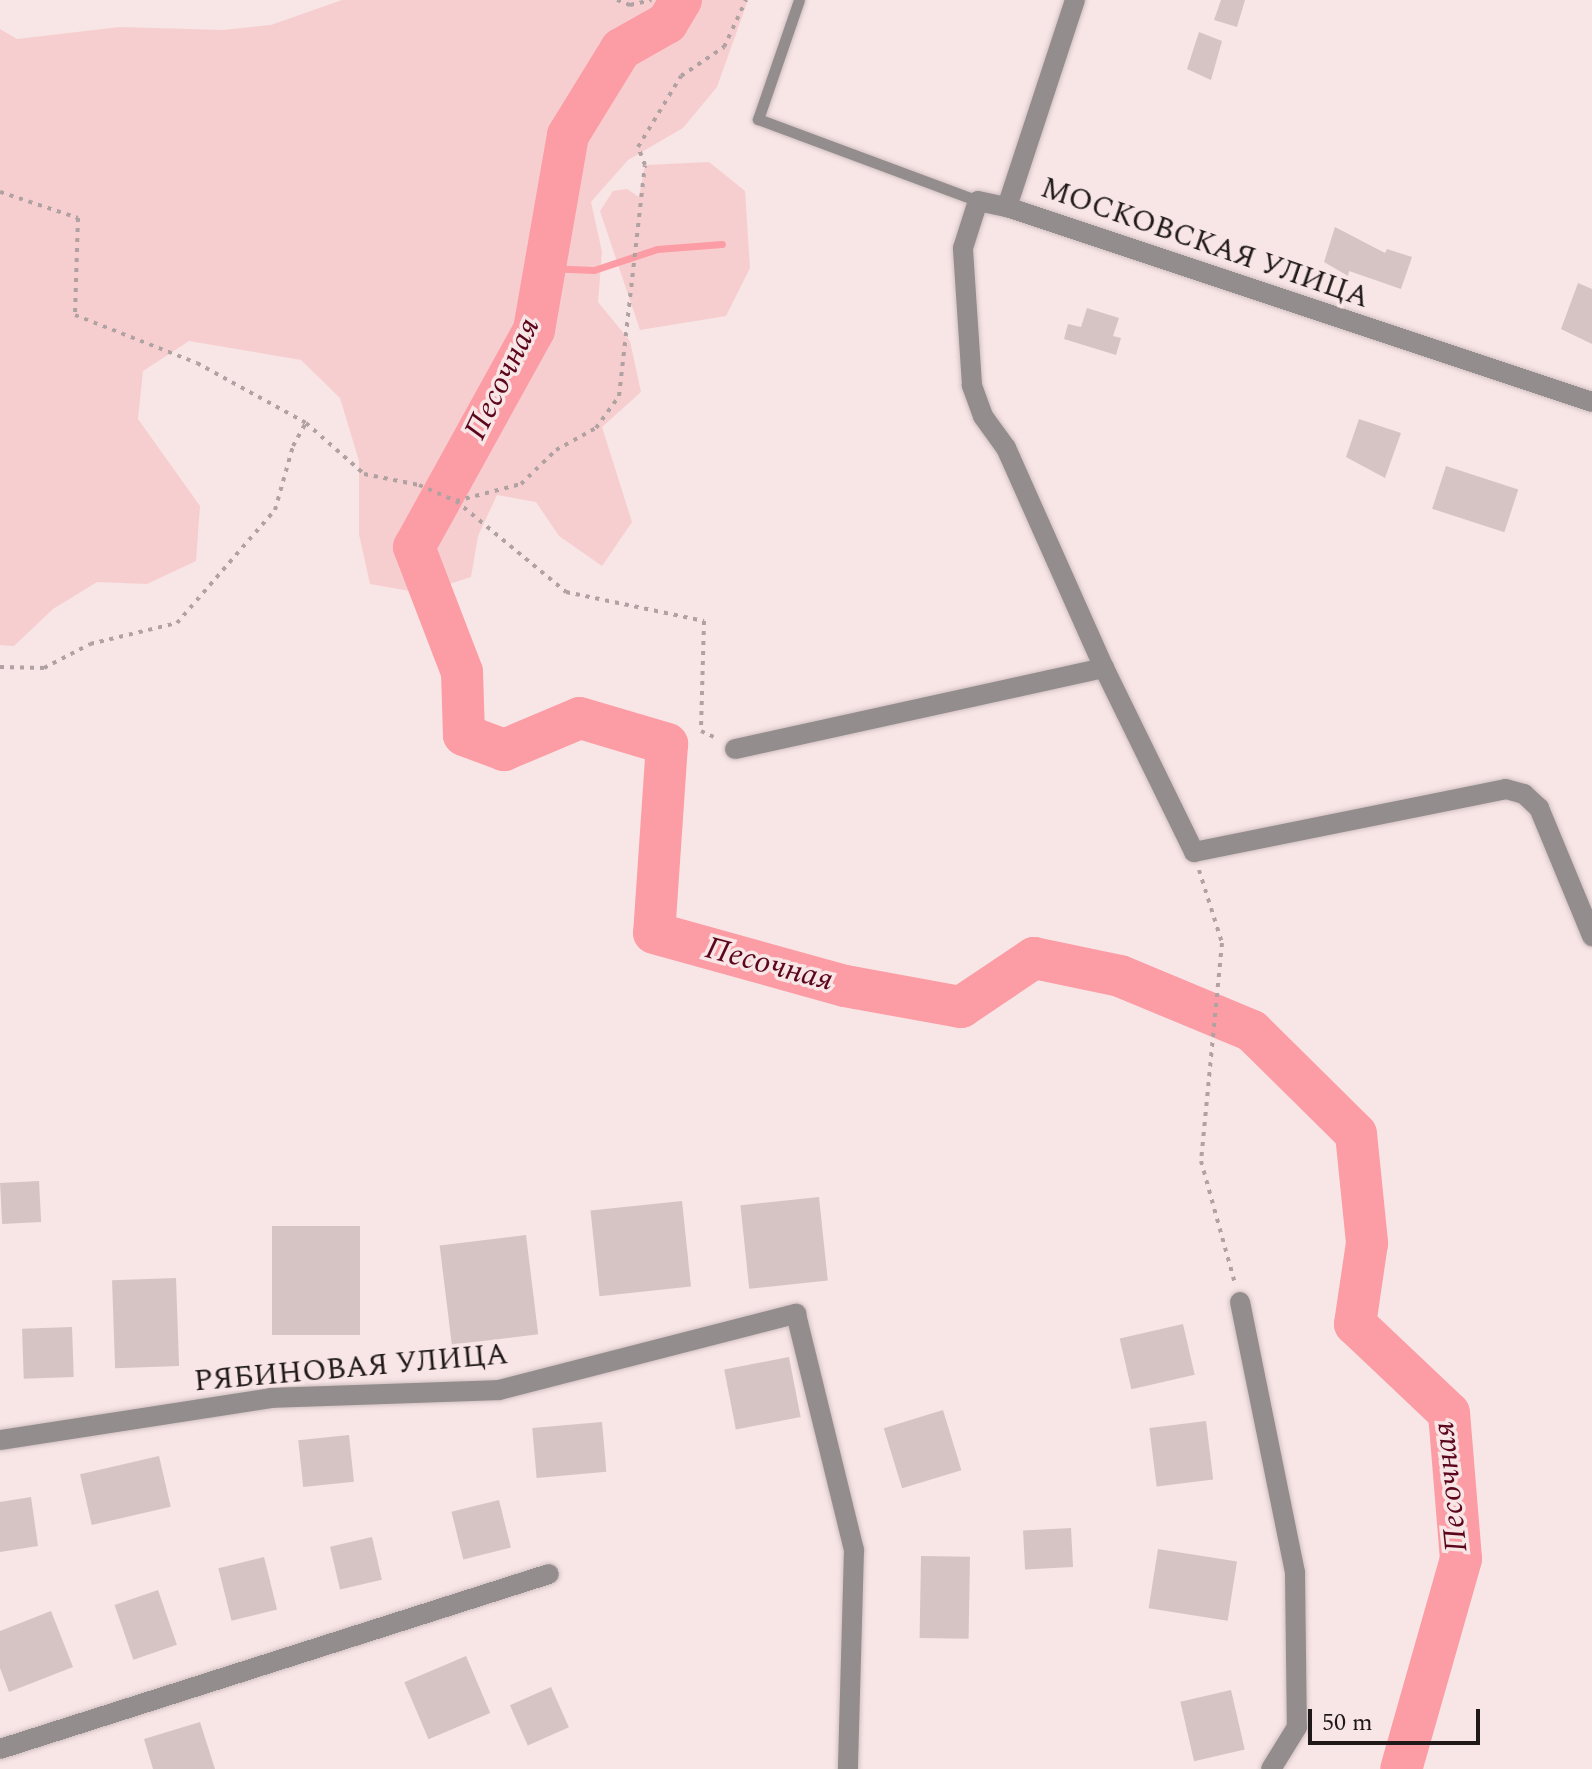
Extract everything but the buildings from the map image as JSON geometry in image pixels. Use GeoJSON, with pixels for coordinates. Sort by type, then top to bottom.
{"type":"FeatureCollection","features":[{"type":"Feature","properties":{"kind":"street","name":"МОСКОВСКАЯ УЛИЦА"},"geometry":{"type":"LineString","coordinates":[[1075,0],[1007,207],[1592,402]]}},
{"type":"Feature","properties":{"kind":"street"},"geometry":{"type":"LineString","coordinates":[[1007,207],[978,201],[963,248],[972,385],[983,416],[1006,448],[1104,668],[1194,852],[1506,789],[1524,794],[1539,808],[1592,936]]}},
{"type":"Feature","properties":{"kind":"street"},"geometry":{"type":"LineString","coordinates":[[735,749],[1104,668]]}},
{"type":"Feature","properties":{"kind":"street"},"geometry":{"type":"LineString","coordinates":[[1240,1302],[1295,1573],[1297,1727],[1271,1769]]}},
{"type":"Feature","properties":{"kind":"street","name":"РЯБИНОВАЯ УЛИЦА"},"geometry":{"type":"LineString","coordinates":[[0,1440],[271,1398],[499,1390],[796,1314],[854,1550],[848,1769]]}},
{"type":"Feature","properties":{"kind":"street"},"geometry":{"type":"LineString","coordinates":[[0,1749],[549,1574]]}},
{"type":"Feature","properties":{"kind":"lane"},"geometry":{"type":"LineString","coordinates":[[799,0],[758,119],[978,201]]}},
{"type":"Feature","properties":{"kind":"path"},"geometry":{"type":"LineString","coordinates":[[617,0],[630,5],[651,0]]}},
{"type":"Feature","properties":{"kind":"path"},"geometry":{"type":"LineString","coordinates":[[456,501],[521,484],[556,450],[596,428],[619,396],[645,165],[638,147],[681,76],[724,47],[746,0]]}},
{"type":"Feature","properties":{"kind":"path"},"geometry":{"type":"LineString","coordinates":[[0,192],[78,218],[75,315],[197,363],[306,423],[364,474],[419,485],[456,501],[566,592],[704,621],[701,731],[735,749]]}},
{"type":"Feature","properties":{"kind":"path"},"geometry":{"type":"LineString","coordinates":[[0,667],[44,668],[90,644],[177,623],[275,510],[293,446],[306,423]]}},
{"type":"Feature","properties":{"kind":"path"},"geometry":{"type":"LineString","coordinates":[[1194,852],[1222,943],[1201,1161],[1240,1302]]}},
{"type":"Feature","properties":{"kind":"shaded area"},"geometry":{"type":"Polygon","coordinates":[[[342,0],[748,0],[717,87],[683,128],[628,160],[591,202],[602,252],[598,302],[630,341],[641,392],[602,427],[632,522],[602,566],[559,536],[536,502],[497,495],[478,536],[471,577],[421,593],[370,584],[359,534],[359,461],[340,398],[301,360],[189,341],[143,371],[138,419],[200,506],[196,561],[147,584],[97,582],[53,609],[14,646],[0,645],[0,29],[17,39],[120,27],[223,30],[271,25],[342,0]]]}},
{"type":"Feature","properties":{"kind":"shaded area"},"geometry":{"type":"Polygon","coordinates":[[[709,162],[745,191],[750,268],[726,316],[640,330],[600,211],[613,191],[627,189],[639,197],[645,165],[709,162]]]}},
{"type":"Feature","properties":{"kind":"waterway","name":"Песочная"},"geometry":{"type":"LineString","coordinates":[[681,0],[667,23],[621,49],[568,135],[534,330],[414,547],[462,672],[464,735],[504,750],[580,718],[667,744],[654,933],[845,986],[961,1007],[1034,958],[1120,976],[1252,1031],[1356,1134],[1367,1243],[1355,1324],[1449,1413],[1461,1559],[1401,1769]]}},
{"type":"Feature","properties":{"kind":"waterway"},"geometry":{"type":"LineString","coordinates":[[545,268],[594,270],[657,249],[722,244]]}}]}
